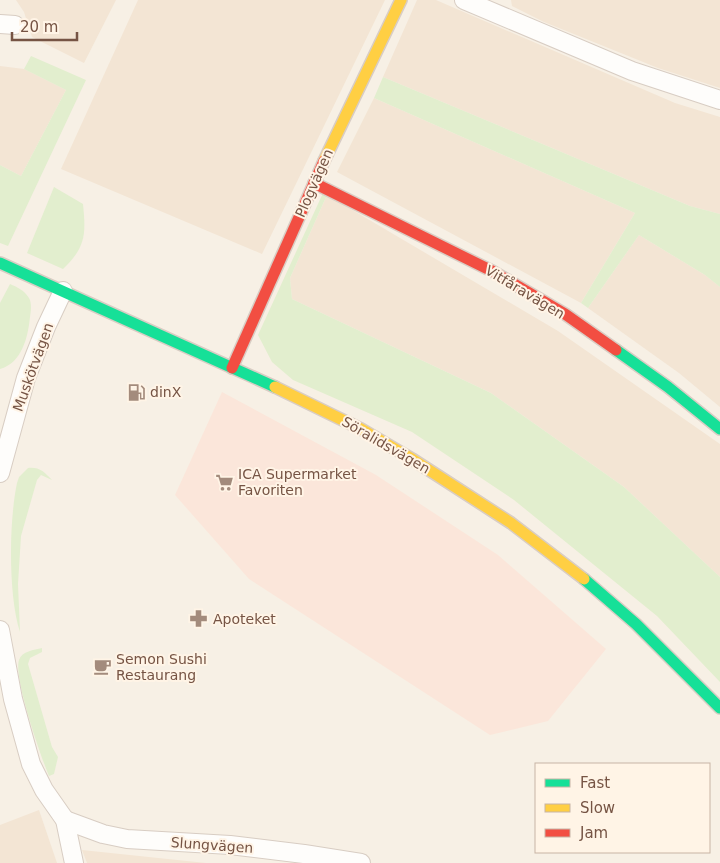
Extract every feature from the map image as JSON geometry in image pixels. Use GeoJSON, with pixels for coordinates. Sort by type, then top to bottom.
{"type":"FeatureCollection","features":[{"type":"Feature","properties":{"kind":"street","name":"Plogvägen"},"geometry":{"type":"LineString","coordinates":[[232,368],[363,75],[401,0]]}},
{"type":"Feature","properties":{"kind":"street"},"geometry":{"type":"LineString","coordinates":[[464,0],[632,71],[720,100]]}},
{"type":"Feature","properties":{"kind":"street","name":"Vitfåravägen"},"geometry":{"type":"LineString","coordinates":[[314,183],[492,271],[565,314],[668,387],[720,429]]}},
{"type":"Feature","properties":{"kind":"street","name":"Söralidsvägen"},"geometry":{"type":"LineString","coordinates":[[0,263],[301,399],[361,429],[412,459],[510,522],[598,590],[636,624],[720,708]]}},
{"type":"Feature","properties":{"kind":"street","name":"Muskötvägen"},"geometry":{"type":"LineString","coordinates":[[0,472],[3,447],[26,378],[46,327],[63,291]]}},
{"type":"Feature","properties":{"kind":"street"},"geometry":{"type":"LineString","coordinates":[[0,630],[13,699],[31,764],[44,790],[64,820],[74,863]]}},
{"type":"Feature","properties":{"kind":"street","name":"Slungvägen"},"geometry":{"type":"LineString","coordinates":[[64,820],[103,834],[127,839],[230,845],[361,863]]}},
{"type":"Feature","properties":{"kind":"shaded area"},"geometry":{"type":"Polygon","coordinates":[[[16,0],[116,0],[84,63],[32,37],[24,12],[16,0]]]}},
{"type":"Feature","properties":{"kind":"shaded area"},"geometry":{"type":"Polygon","coordinates":[[[138,0],[385,0],[262,254],[61,169],[138,0]]]}},
{"type":"Feature","properties":{"kind":"shaded area"},"geometry":{"type":"Polygon","coordinates":[[[417,0],[436,0],[675,103],[720,117],[720,214],[690,206],[383,77],[417,0]]]}},
{"type":"Feature","properties":{"kind":"shaded area"},"geometry":{"type":"Polygon","coordinates":[[[511,0],[720,0],[720,88],[658,68],[544,22],[512,6],[511,0]]]}},
{"type":"Feature","properties":{"kind":"shaded area"},"geometry":{"type":"Polygon","coordinates":[[[0,66],[24,69],[66,90],[21,176],[0,165],[0,66]]]}},
{"type":"Feature","properties":{"kind":"shaded area"},"geometry":{"type":"Polygon","coordinates":[[[374,98],[635,213],[581,303],[337,172],[374,98]]]}},
{"type":"Feature","properties":{"kind":"shaded area"},"geometry":{"type":"Polygon","coordinates":[[[327,195],[558,331],[720,444],[720,577],[624,487],[491,393],[292,299],[290,278],[327,195]]]}},
{"type":"Feature","properties":{"kind":"shaded area"},"geometry":{"type":"Polygon","coordinates":[[[639,235],[705,275],[720,287],[720,407],[679,373],[588,308],[639,235]]]}},
{"type":"Feature","properties":{"kind":"shaded area"},"geometry":{"type":"Polygon","coordinates":[[[222,392],[376,475],[498,555],[606,649],[548,721],[490,735],[249,579],[175,495],[222,392]]]}},
{"type":"Feature","properties":{"kind":"shaded area"},"geometry":{"type":"Polygon","coordinates":[[[39,810],[57,863],[0,863],[0,825],[39,810]]]}},
{"type":"Feature","properties":{"kind":"shaded area"},"geometry":{"type":"Polygon","coordinates":[[[82,850],[206,863],[87,863],[82,850]]]}},
{"type":"Feature","properties":{"kind":"green space"},"geometry":{"type":"Polygon","coordinates":[[[31,56],[86,80],[8,246],[0,243],[0,165],[21,176],[66,90],[24,69],[31,56]]]}},
{"type":"Feature","properties":{"kind":"green space"},"geometry":{"type":"Polygon","coordinates":[[[383,77],[690,206],[720,214],[720,287],[705,275],[639,235],[588,308],[581,303],[635,213],[374,98],[383,77]]]}},
{"type":"Feature","properties":{"kind":"green space"},"geometry":{"type":"Polygon","coordinates":[[[54,187],[83,204],[83,240],[76,254],[63,269],[27,253],[54,187]]]}},
{"type":"Feature","properties":{"kind":"green space"},"geometry":{"type":"Polygon","coordinates":[[[323,193],[327,195],[290,278],[292,299],[491,393],[624,487],[720,577],[720,682],[657,616],[514,500],[412,432],[293,380],[272,362],[258,335],[323,193]]]}},
{"type":"Feature","properties":{"kind":"green space"},"geometry":{"type":"Polygon","coordinates":[[[10,284],[27,295],[31,302],[31,312],[28,333],[19,355],[8,366],[0,369],[0,303],[10,284]]]}},
{"type":"Feature","properties":{"kind":"green space"},"geometry":{"type":"Polygon","coordinates":[[[28,468],[39,469],[52,480],[41,475],[37,480],[21,536],[18,584],[20,632],[13,598],[11,537],[17,483],[19,477],[28,468]]]}},
{"type":"Feature","properties":{"kind":"green space"},"geometry":{"type":"Polygon","coordinates":[[[42,648],[42,652],[30,658],[28,664],[52,747],[58,757],[54,774],[49,776],[29,717],[18,669],[19,660],[23,655],[29,651],[42,648]]]}},
{"type":"Feature","properties":{"kind":"traffic: fast"},"geometry":{"type":"LineString","coordinates":[[0,263],[275,387]]}},
{"type":"Feature","properties":{"kind":"traffic: fast"},"geometry":{"type":"LineString","coordinates":[[616,350],[668,387],[720,429]]}},
{"type":"Feature","properties":{"kind":"traffic: fast"},"geometry":{"type":"LineString","coordinates":[[584,579],[636,624],[720,708]]}},
{"type":"Feature","properties":{"kind":"traffic: slow"},"geometry":{"type":"LineString","coordinates":[[324,161],[401,0]]}},
{"type":"Feature","properties":{"kind":"traffic: slow"},"geometry":{"type":"LineString","coordinates":[[275,387],[361,429],[412,459],[511,523],[584,579]]}},
{"type":"Feature","properties":{"kind":"traffic: jam"},"geometry":{"type":"LineString","coordinates":[[232,368],[324,161]]}},
{"type":"Feature","properties":{"kind":"traffic: jam"},"geometry":{"type":"LineString","coordinates":[[314,183],[492,271],[565,314],[616,350]]}},
{"type":"Feature","properties":{"kind":"place","name":"dinX"},"geometry":{"type":"Point","coordinates":[136,392]}},
{"type":"Feature","properties":{"kind":"place","name":"ICA Supermarket Favoriten"},"geometry":{"type":"Point","coordinates":[224,482]}},
{"type":"Feature","properties":{"kind":"place","name":"Apoteket"},"geometry":{"type":"Point","coordinates":[199,619]}},
{"type":"Feature","properties":{"kind":"place","name":"Semon Sushi Restaurang"},"geometry":{"type":"Point","coordinates":[102,667]}}]}
